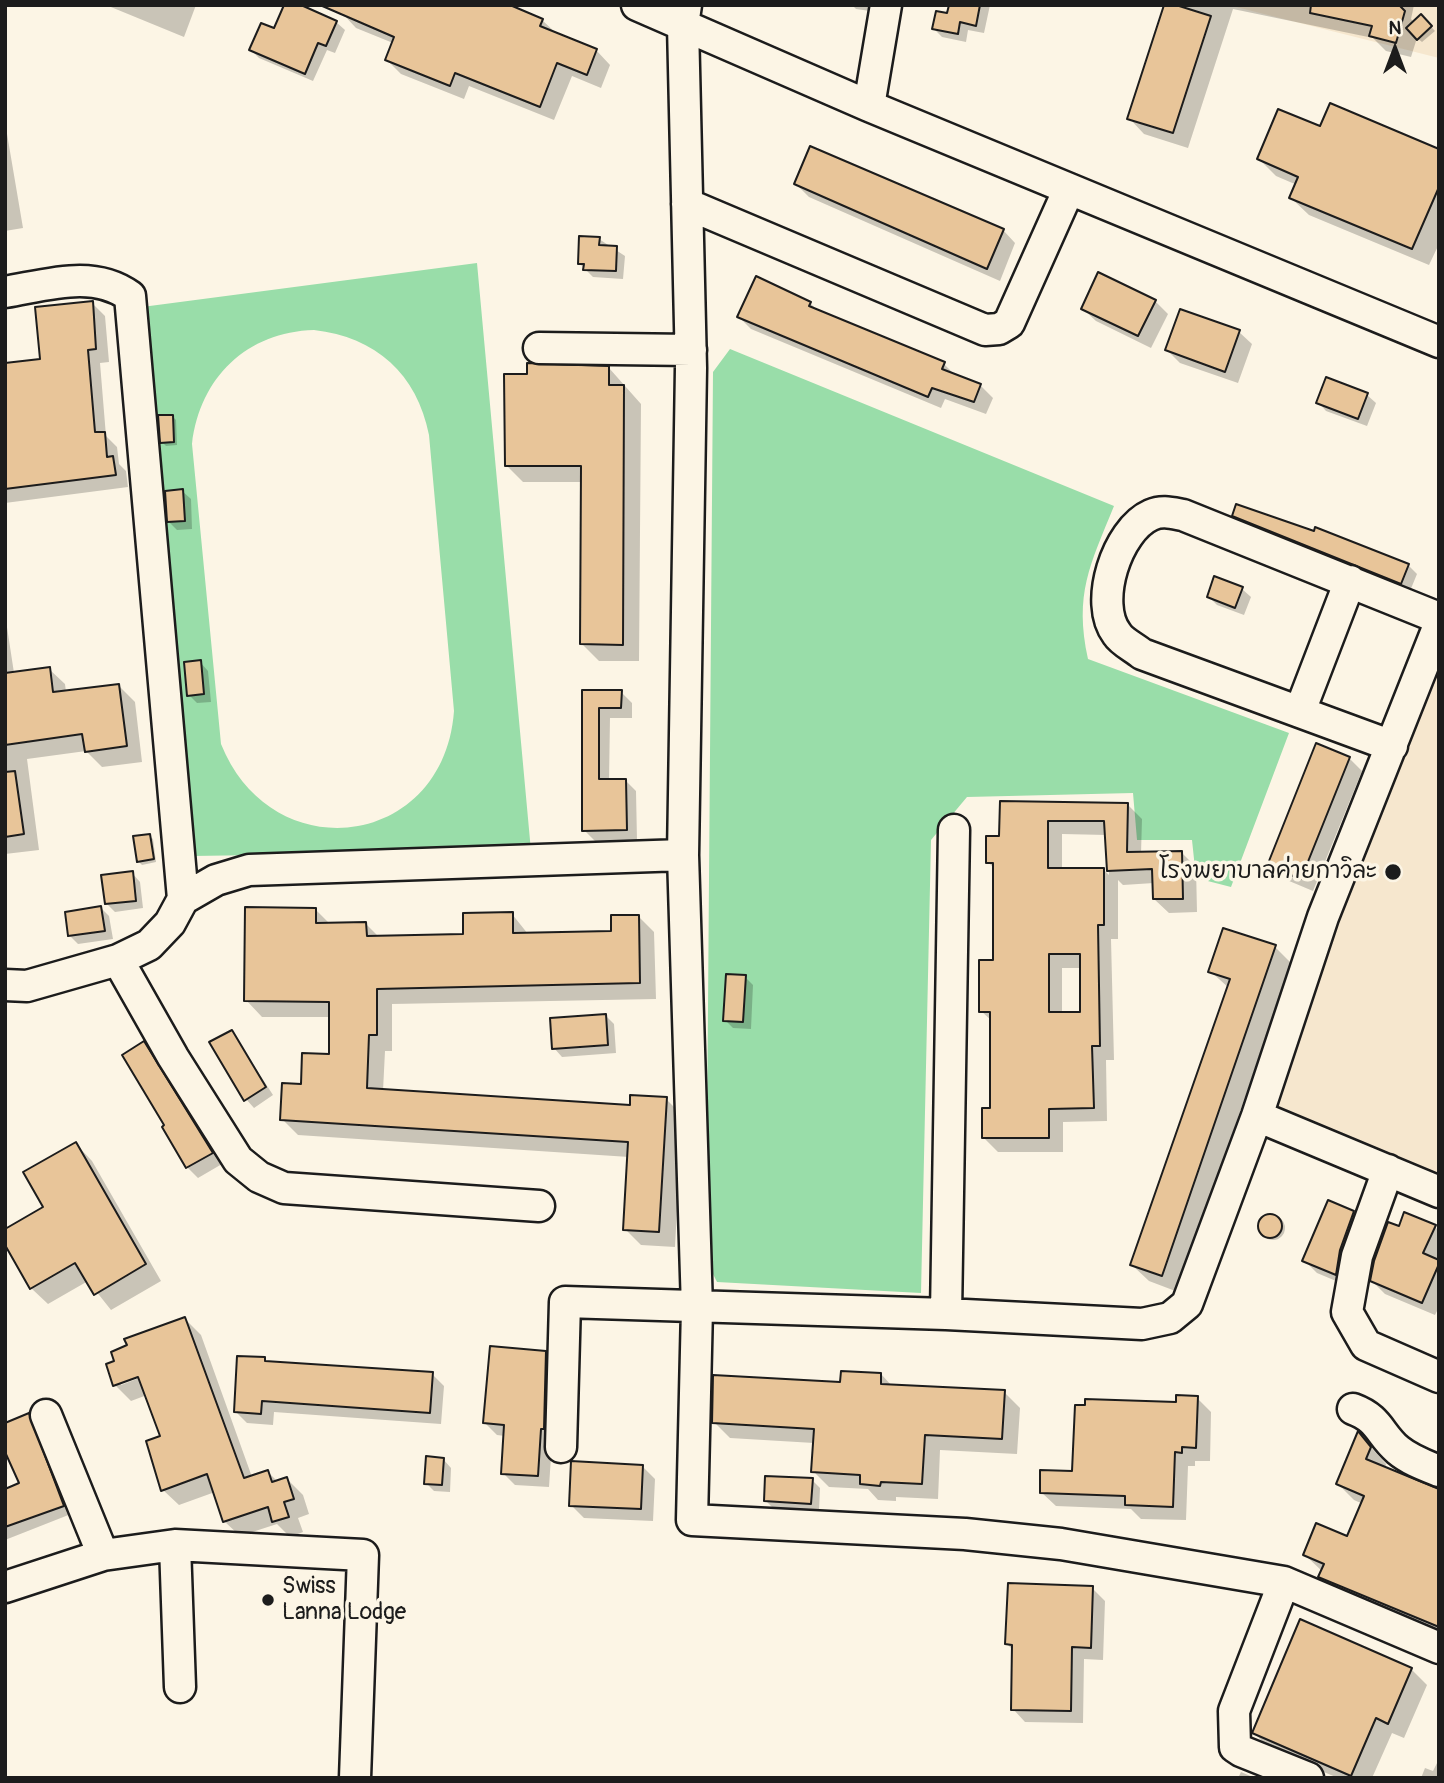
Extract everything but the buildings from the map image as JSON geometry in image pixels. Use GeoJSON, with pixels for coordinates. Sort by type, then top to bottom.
{"type":"FeatureCollection","features":[{"type":"Feature","properties":{"kind":"street"},"geometry":{"type":"LineString","coordinates":[[637,5],[684,15],[869,106],[1439,342]]}},
{"type":"Feature","properties":{"kind":"street"},"geometry":{"type":"LineString","coordinates":[[869,106],[886,5]]}},
{"type":"Feature","properties":{"kind":"street"},"geometry":{"type":"LineString","coordinates":[[684,15],[691,350],[683,855],[697,1308],[692,1520],[979,1535],[1061,1544],[1284,1582],[1439,1648]]}},
{"type":"Feature","properties":{"kind":"street"},"geometry":{"type":"LineString","coordinates":[[687,204],[985,330],[999,330],[1010,323],[1069,189]]}},
{"type":"Feature","properties":{"kind":"street"},"geometry":{"type":"LineString","coordinates":[[5,292],[96,280],[114,284],[130,296],[183,899]]}},
{"type":"Feature","properties":{"kind":"street"},"geometry":{"type":"LineString","coordinates":[[539,348],[691,350]]}},
{"type":"Feature","properties":{"kind":"street"},"geometry":{"type":"LineString","coordinates":[[1392,746],[1142,654],[1116,634],[1105,606],[1109,575],[1130,535],[1149,515],[1165,511],[1183,515],[1439,618]]}},
{"type":"Feature","properties":{"kind":"street"},"geometry":{"type":"LineString","coordinates":[[1300,711],[1350,581]]}},
{"type":"Feature","properties":{"kind":"street"},"geometry":{"type":"LineString","coordinates":[[561,1447],[565,1302],[946,1314],[1142,1324],[1170,1318],[1187,1304],[1257,1116],[1323,917],[1439,625]]}},
{"type":"Feature","properties":{"kind":"street"},"geometry":{"type":"LineString","coordinates":[[946,1314],[954,830]]}},
{"type":"Feature","properties":{"kind":"street"},"geometry":{"type":"LineString","coordinates":[[5,985],[27,986],[118,960],[149,945],[170,923],[183,899],[216,880],[248,870],[683,855]]}},
{"type":"Feature","properties":{"kind":"street"},"geometry":{"type":"LineString","coordinates":[[118,960],[173,1057],[238,1160],[259,1177],[284,1188],[539,1206]]}},
{"type":"Feature","properties":{"kind":"street"},"geometry":{"type":"LineString","coordinates":[[1257,1116],[1439,1192]]}},
{"type":"Feature","properties":{"kind":"street"},"geometry":{"type":"LineString","coordinates":[[1388,1170],[1357,1256],[1347,1312],[1366,1345],[1439,1377]]}},
{"type":"Feature","properties":{"kind":"street"},"geometry":{"type":"LineString","coordinates":[[1353,1409],[1378,1423],[1396,1448],[1412,1460],[1439,1471]]}},
{"type":"Feature","properties":{"kind":"street"},"geometry":{"type":"LineString","coordinates":[[46,1415],[103,1555]]}},
{"type":"Feature","properties":{"kind":"street"},"geometry":{"type":"LineString","coordinates":[[175,1545],[180,1687]]}},
{"type":"Feature","properties":{"kind":"street"},"geometry":{"type":"LineString","coordinates":[[5,1587],[103,1555],[175,1545],[363,1555],[355,1778]]}},
{"type":"Feature","properties":{"kind":"street"},"geometry":{"type":"LineString","coordinates":[[1284,1582],[1234,1711],[1233,1733],[1235,1747],[1241,1751],[1308,1778]]}},
{"type":"Feature","properties":{"kind":"shaded area"},"geometry":{"type":"Polygon","coordinates":[[[1228,5],[1439,5],[1439,58],[1228,5]]]}},
{"type":"Feature","properties":{"kind":"shaded area","name":"โรงพยาบาลค่ายกาวิละ"},"geometry":{"type":"Polygon","coordinates":[[[1439,628],[1439,1191],[1257,1116],[1439,628]]]}},
{"type":"Feature","properties":{"kind":"green space"},"geometry":{"type":"Polygon","coordinates":[[[477,263],[531,851],[192,856],[142,307],[477,263]],[[314,330],[290,333],[268,339],[248,349],[216,379],[205,398],[192,444],[221,744],[245,785],[278,812],[314,826],[353,827],[389,816],[421,792],[443,757],[454,711],[429,435],[423,413],[404,377],[390,362],[374,350],[336,334],[314,330]]]}},
{"type":"Feature","properties":{"kind":"green space"},"geometry":{"type":"Polygon","coordinates":[[[730,349],[1114,506],[1087,580],[1083,616],[1088,659],[1289,733],[1231,887],[1196,878],[1192,840],[1137,840],[1133,793],[967,797],[931,840],[921,1293],[717,1282],[706,1260],[713,372],[730,349]]]}},
{"type":"Feature","properties":{"kind":"place","name":"โรงพยาบาลค่ายกาวิละ"},"geometry":{"type":"Point","coordinates":[1393,872]}},
{"type":"Feature","properties":{"kind":"place","name":"Swiss Lanna Lodge"},"geometry":{"type":"Point","coordinates":[268,1600]}}]}
